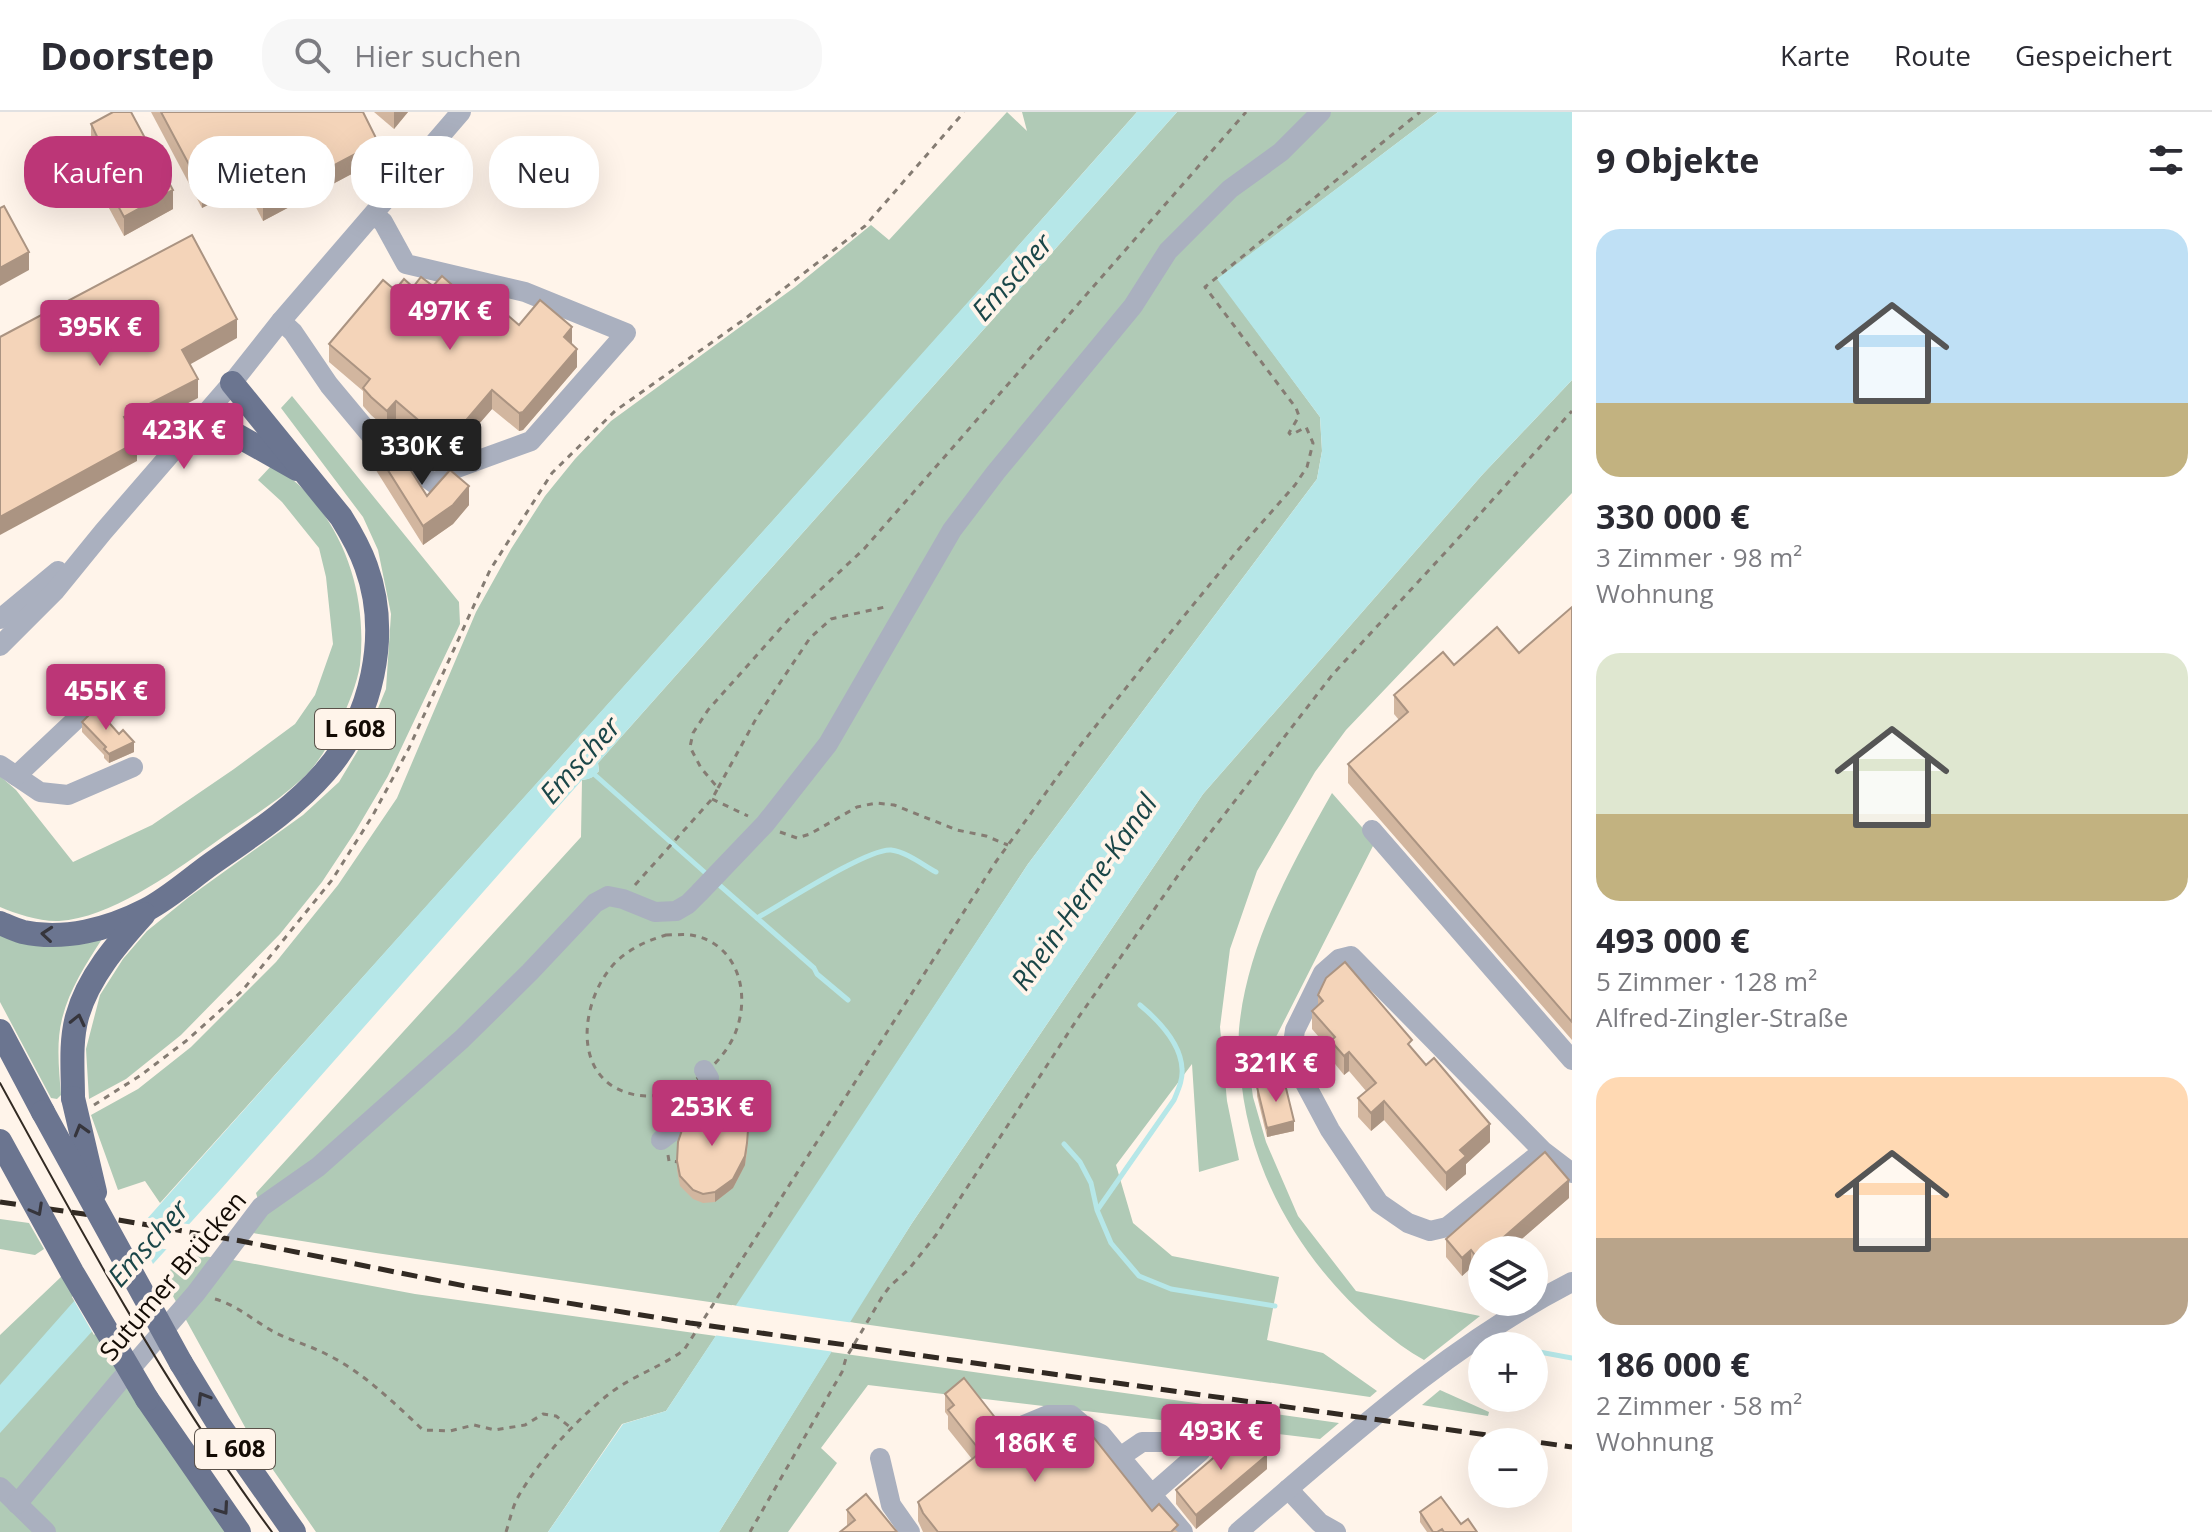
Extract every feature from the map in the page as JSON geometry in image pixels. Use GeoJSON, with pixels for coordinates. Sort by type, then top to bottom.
{"type":"FeatureCollection","features":[{"type":"Feature","properties":{"kind":"main road","name":"L 608"},"geometry":{"type":"LineString","coordinates":[[0,923],[21,932],[62,936],[110,926],[148,909],[300,798],[340,753],[354,731],[373,675],[376,647],[377,619],[367,568],[341,517],[232,383]]}},
{"type":"Feature","properties":{"kind":"main road","name":"L 608"},"geometry":{"type":"LineString","coordinates":[[200,418],[307,474]]}},
{"type":"Feature","properties":{"kind":"main road","name":"L 608"},"geometry":{"type":"LineString","coordinates":[[100,1218],[83,1102],[72,1053],[77,1019],[85,994],[121,940],[148,909]]}},
{"type":"Feature","properties":{"kind":"main road","name":"L 608"},"geometry":{"type":"LineString","coordinates":[[0,1031],[181,1363],[219,1425],[294,1532]]}},
{"type":"Feature","properties":{"kind":"main road","name":"L 608"},"geometry":{"type":"LineString","coordinates":[[0,1141],[147,1399],[239,1532]]}},
{"type":"Feature","properties":{"kind":"street"},"geometry":{"type":"LineString","coordinates":[[0,646],[55,591],[461,112]]}},
{"type":"Feature","properties":{"kind":"street"},"geometry":{"type":"LineString","coordinates":[[765,824],[828,744],[952,530],[1133,306],[1168,251],[1230,189],[1281,152],[1321,112]]}},
{"type":"Feature","properties":{"kind":"street"},"geometry":{"type":"LineString","coordinates":[[281,321],[293,332],[329,385],[374,439],[435,484],[454,469],[531,441],[626,333],[525,292],[406,264],[383,222],[373,215]]}},
{"type":"Feature","properties":{"kind":"street"},"geometry":{"type":"LineString","coordinates":[[0,619],[103,532]]}},
{"type":"Feature","properties":{"kind":"street"},"geometry":{"type":"LineString","coordinates":[[86,710],[8,770],[40,792],[68,795],[133,767]]}},
{"type":"Feature","properties":{"kind":"street","name":"Sutumer Brücken"},"geometry":{"type":"LineString","coordinates":[[17,1504],[196,1293],[261,1207],[318,1167],[462,1039],[595,903],[608,896],[655,912],[676,911],[688,904],[765,824]]}},
{"type":"Feature","properties":{"kind":"street"},"geometry":{"type":"LineString","coordinates":[[1372,830],[1572,1060]]}},
{"type":"Feature","properties":{"kind":"street"},"geometry":{"type":"LineString","coordinates":[[1543,1151],[1447,1227],[1430,1231],[1408,1223],[1379,1203],[1330,1130],[1291,1057],[1295,1030],[1323,973],[1339,959],[1351,956],[1543,1151],[1572,1173]]}},
{"type":"Feature","properties":{"kind":"street"},"geometry":{"type":"LineString","coordinates":[[661,1140],[703,1100],[710,1066]]}},
{"type":"Feature","properties":{"kind":"street"},"geometry":{"type":"LineString","coordinates":[[1238,1532],[1437,1365],[1516,1312],[1572,1282]]}},
{"type":"Feature","properties":{"kind":"street"},"geometry":{"type":"LineString","coordinates":[[1024,1425],[1048,1415],[1071,1415],[1101,1434],[1183,1532]]}},
{"type":"Feature","properties":{"kind":"street"},"geometry":{"type":"LineString","coordinates":[[1120,1457],[1142,1442],[1192,1442],[1200,1452],[1151,1495]]}},
{"type":"Feature","properties":{"kind":"street"},"geometry":{"type":"LineString","coordinates":[[880,1458],[891,1505],[910,1532]]}},
{"type":"Feature","properties":{"kind":"street"},"geometry":{"type":"LineString","coordinates":[[0,1487],[46,1532]]}},
{"type":"Feature","properties":{"kind":"street"},"geometry":{"type":"LineString","coordinates":[[1288,1489],[1320,1523],[1336,1532]]}},
{"type":"Feature","properties":{"kind":"path"},"geometry":{"type":"LineString","coordinates":[[83,1102],[141,1075],[186,1041],[242,991],[332,880],[373,815],[409,748],[490,570],[552,473],[615,411],[742,321],[865,226],[964,112]]}},
{"type":"Feature","properties":{"kind":"path"},"geometry":{"type":"LineString","coordinates":[[718,788],[701,768],[690,747],[693,733],[708,710],[789,619],[864,549],[1246,112]]}},
{"type":"Feature","properties":{"kind":"path"},"geometry":{"type":"LineString","coordinates":[[506,1532],[517,1499],[572,1429],[609,1394],[684,1350],[1008,845],[1079,747],[1307,467],[1313,443],[1306,427],[1291,435],[1289,433],[1299,416],[1296,408],[1205,287],[1420,112]]}},
{"type":"Feature","properties":{"kind":"path"},"geometry":{"type":"LineString","coordinates":[[750,1532],[882,1297],[936,1235],[1078,1018],[1186,864],[1333,674],[1572,411]]}},
{"type":"Feature","properties":{"kind":"path"},"geometry":{"type":"LineString","coordinates":[[651,867],[712,799],[757,717],[810,638],[831,619],[908,603]]}},
{"type":"Feature","properties":{"kind":"path"},"geometry":{"type":"LineString","coordinates":[[712,799],[797,838],[810,834],[857,807],[876,803],[894,805],[957,830],[986,836],[1008,845]]}},
{"type":"Feature","properties":{"kind":"path"},"geometry":{"type":"LineString","coordinates":[[682,1088],[651,1096],[636,1096],[613,1086],[593,1064],[586,1035],[592,1002],[613,965],[631,950],[666,935],[689,935],[709,940],[723,949],[737,968],[742,988],[741,1012],[725,1051],[710,1066]]}},
{"type":"Feature","properties":{"kind":"path"},"geometry":{"type":"LineString","coordinates":[[676,1161],[690,1166]]}},
{"type":"Feature","properties":{"kind":"path"},"geometry":{"type":"LineString","coordinates":[[196,1293],[230,1303],[285,1338],[325,1353],[367,1378],[423,1430],[450,1431],[474,1425],[495,1430],[525,1425],[543,1414],[556,1416],[572,1429]]}},
{"type":"Feature","properties":{"kind":"green space"},"geometry":{"type":"Polygon","coordinates":[[[1007,112],[1027,131],[1022,112],[1137,112],[160,1203],[145,1181],[118,1190],[91,1115],[138,1089],[191,1047],[276,962],[338,885],[397,798],[476,612],[511,549],[545,496],[575,459],[611,421],[795,287],[871,225],[889,240],[1007,112]]]}},
{"type":"Feature","properties":{"kind":"green space"},"geometry":{"type":"Polygon","coordinates":[[[1177,112],[1438,112],[1218,279],[1320,417],[1322,451],[1317,479],[1028,864],[737,1306],[247,1232],[262,1213],[256,1193],[581,837],[582,780],[599,771],[598,763],[1177,112]]]}},
{"type":"Feature","properties":{"kind":"green space"},"geometry":{"type":"Polygon","coordinates":[[[1572,380],[1572,493],[1346,730],[1315,772],[1257,871],[1230,949],[1220,1027],[1227,1101],[1239,1160],[1199,1172],[1192,1064],[1116,1165],[1133,1223],[1172,1256],[1279,1277],[1267,1340],[1323,1353],[1377,1391],[1370,1397],[849,1322],[912,1223],[1203,794],[1482,475],[1572,380]]]}},
{"type":"Feature","properties":{"kind":"green space"},"geometry":{"type":"Polygon","coordinates":[[[292,396],[459,602],[460,624],[388,776],[322,882],[280,934],[181,1035],[126,1079],[89,1099],[86,1049],[100,995],[123,959],[147,931],[303,815],[339,782],[366,737],[386,689],[391,614],[378,550],[363,517],[281,408],[292,396]]]}},
{"type":"Feature","properties":{"kind":"green space"},"geometry":{"type":"Polygon","coordinates":[[[272,465],[301,487],[331,526],[351,569],[357,593],[361,641],[359,672],[343,716],[324,752],[303,778],[269,805],[176,870],[118,904],[59,921],[29,917],[0,907],[0,776],[16,790],[73,862],[152,825],[234,769],[295,724],[315,695],[333,644],[326,577],[319,548],[282,502],[258,480],[272,465]]]}},
{"type":"Feature","properties":{"kind":"green space"},"geometry":{"type":"Polygon","coordinates":[[[1332,793],[1375,842],[1277,1035],[1250,1075],[1253,1097],[1266,1142],[1298,1216],[1356,1291],[1480,1316],[1424,1360],[1390,1337],[1351,1302],[1302,1244],[1266,1177],[1244,1104],[1239,1034],[1244,997],[1261,936],[1301,849],[1332,793]]]}},
{"type":"Feature","properties":{"kind":"green space"},"geometry":{"type":"Polygon","coordinates":[[[0,936],[102,939],[65,1008],[59,1047],[61,1095],[57,1099],[51,1098],[0,1002],[0,936]]]}},
{"type":"Feature","properties":{"kind":"green space"},"geometry":{"type":"Polygon","coordinates":[[[0,1219],[29,1223],[44,1249],[35,1255],[0,1249],[0,1219]]]}},
{"type":"Feature","properties":{"kind":"green space"},"geometry":{"type":"Polygon","coordinates":[[[184,1254],[228,1259],[415,1294],[716,1336],[666,1411],[622,1424],[548,1532],[316,1532],[251,1438],[163,1278],[184,1254]]]}},
{"type":"Feature","properties":{"kind":"green space"},"geometry":{"type":"Polygon","coordinates":[[[62,1276],[182,1470],[226,1532],[0,1532],[0,1335],[62,1276]]]}},
{"type":"Feature","properties":{"kind":"green space"},"geometry":{"type":"Polygon","coordinates":[[[831,1352],[1339,1423],[1320,1439],[868,1385],[821,1448],[837,1463],[788,1532],[719,1532],[831,1352]]]}},
{"type":"Feature","properties":{"kind":"green space"},"geometry":{"type":"Polygon","coordinates":[[[1440,1390],[1468,1403],[1468,1412],[1489,1412],[1488,1416],[1422,1405],[1440,1390]]]}},
{"type":"Feature","properties":{"kind":"water","name":"Emscher"},"geometry":{"type":"Polygon","coordinates":[[[1137,112],[1177,112],[598,763],[599,771],[591,778],[582,780],[221,1189],[0,1433],[0,1385],[1137,112]]]}},
{"type":"Feature","properties":{"kind":"water","name":"Rhein-Herne-Kanal"},"geometry":{"type":"Polygon","coordinates":[[[1438,112],[1572,112],[1572,380],[1482,475],[1203,794],[912,1223],[719,1532],[548,1532],[623,1424],[666,1411],[1028,864],[1317,479],[1322,451],[1320,417],[1217,279],[1438,112]]]}},
{"type":"Feature","properties":{"kind":"pier"},"geometry":{"type":"Polygon","coordinates":[[[142,1217],[194,1225],[171,1250],[144,1246],[155,1268],[94,1335],[72,1297],[142,1217]]]}},
{"type":"Feature","properties":{"kind":"pier"},"geometry":{"type":"Polygon","coordinates":[[[732,1305],[854,1323],[835,1352],[713,1335],[732,1305]]]}},
{"type":"Feature","properties":{"kind":"building"},"geometry":{"type":"Polygon","coordinates":[[[113,112],[131,112],[144,136],[97,136],[91,124],[113,112]]]}},
{"type":"Feature","properties":{"kind":"building"},"geometry":{"type":"Polygon","coordinates":[[[161,112],[363,112],[375,136],[351,136],[351,156],[335,165],[335,136],[188,136],[188,163],[161,112]]]}},
{"type":"Feature","properties":{"kind":"building"},"geometry":{"type":"Polygon","coordinates":[[[4,206],[29,252],[0,268],[0,208],[4,206]]]}},
{"type":"Feature","properties":{"kind":"building"},"geometry":{"type":"Polygon","coordinates":[[[119,208],[140,208],[124,217],[119,208]]]}},
{"type":"Feature","properties":{"kind":"building"},"geometry":{"type":"Polygon","coordinates":[[[192,235],[237,319],[182,350],[198,379],[124,417],[137,442],[0,517],[0,337],[192,235]]]}},
{"type":"Feature","properties":{"kind":"building"},"geometry":{"type":"Polygon","coordinates":[[[442,276],[467,298],[476,288],[519,325],[540,300],[572,327],[564,337],[577,349],[523,412],[519,413],[492,390],[451,438],[444,442],[396,401],[387,411],[363,388],[370,379],[329,344],[383,280],[395,290],[404,279],[413,287],[421,277],[433,286],[442,276]]]}},
{"type":"Feature","properties":{"kind":"building"},"geometry":{"type":"Polygon","coordinates":[[[382,443],[403,458],[427,496],[450,470],[469,486],[453,505],[423,526],[374,448],[382,443]]]}},
{"type":"Feature","properties":{"kind":"building"},"geometry":{"type":"Polygon","coordinates":[[[1572,607],[1572,1022],[1348,764],[1408,712],[1394,695],[1443,652],[1454,665],[1497,627],[1519,653],[1572,607]]]}},
{"type":"Feature","properties":{"kind":"building"},"geometry":{"type":"Polygon","coordinates":[[[96,708],[119,734],[123,730],[134,742],[109,754],[82,722],[96,708]]]}},
{"type":"Feature","properties":{"kind":"building"},"geometry":{"type":"Polygon","coordinates":[[[1345,962],[1412,1040],[1408,1044],[1426,1065],[1434,1058],[1490,1124],[1460,1150],[1466,1156],[1446,1173],[1384,1101],[1371,1113],[1358,1098],[1376,1083],[1349,1052],[1344,1056],[1331,1041],[1335,1037],[1312,1011],[1323,1001],[1318,995],[1326,978],[1345,962]]]}},
{"type":"Feature","properties":{"kind":"building"},"geometry":{"type":"Polygon","coordinates":[[[1284,1080],[1294,1121],[1267,1128],[1257,1087],[1284,1080]]]}},
{"type":"Feature","properties":{"kind":"building"},"geometry":{"type":"Polygon","coordinates":[[[713,1101],[731,1103],[737,1109],[748,1130],[747,1143],[745,1156],[733,1179],[715,1192],[703,1194],[693,1190],[680,1176],[678,1142],[682,1130],[713,1101]]]}},
{"type":"Feature","properties":{"kind":"building"},"geometry":{"type":"Polygon","coordinates":[[[1545,1152],[1569,1180],[1505,1236],[1468,1236],[1468,1253],[1462,1258],[1446,1239],[1545,1152]]]}},
{"type":"Feature","properties":{"kind":"building"},"geometry":{"type":"Polygon","coordinates":[[[964,1378],[1027,1461],[1079,1419],[1152,1511],[1159,1504],[1178,1525],[1171,1532],[938,1532],[918,1502],[981,1452],[948,1410],[954,1405],[945,1394],[964,1378]]]}},
{"type":"Feature","properties":{"kind":"building"},"geometry":{"type":"Polygon","coordinates":[[[1246,1430],[1267,1455],[1196,1515],[1176,1490],[1246,1430]]]}},
{"type":"Feature","properties":{"kind":"building"},"geometry":{"type":"Polygon","coordinates":[[[866,1494],[897,1532],[840,1532],[855,1520],[847,1510],[866,1494]]]}},
{"type":"Feature","properties":{"kind":"building"},"geometry":{"type":"Polygon","coordinates":[[[1441,1497],[1461,1524],[1468,1519],[1477,1532],[1444,1532],[1442,1529],[1433,1532],[1420,1512],[1441,1497]]]}},
{"type":"Feature","properties":{"kind":"waterway","name":"Emscher"},"geometry":{"type":"LineString","coordinates":[[595,775],[710,877]]}},
{"type":"Feature","properties":{"kind":"waterway"},"geometry":{"type":"LineString","coordinates":[[757,918],[845,867],[880,852],[891,850],[903,853],[936,872]]}},
{"type":"Feature","properties":{"kind":"waterway"},"geometry":{"type":"LineString","coordinates":[[717,883],[848,1000]]}},
{"type":"Feature","properties":{"kind":"waterway"},"geometry":{"type":"LineString","coordinates":[[1098,1209],[1174,1100],[1181,1081],[1178,1050],[1161,1025],[1140,1005]]}},
{"type":"Feature","properties":{"kind":"waterway"},"geometry":{"type":"LineString","coordinates":[[1064,1144],[1080,1162],[1091,1183],[1097,1210],[1111,1243],[1139,1276],[1171,1289],[1275,1306]]}},
{"type":"Feature","properties":{"kind":"waterway"},"geometry":{"type":"LineString","coordinates":[[1548,1354],[1572,1358]]}},
{"type":"Feature","properties":{"kind":"tram line"},"geometry":{"type":"LineString","coordinates":[[0,1083],[162,1369],[272,1532]]}},
{"type":"Feature","properties":{"kind":"railway"},"geometry":{"type":"LineString","coordinates":[[0,1202],[241,1241],[470,1287],[690,1323],[1572,1447]]}}]}
